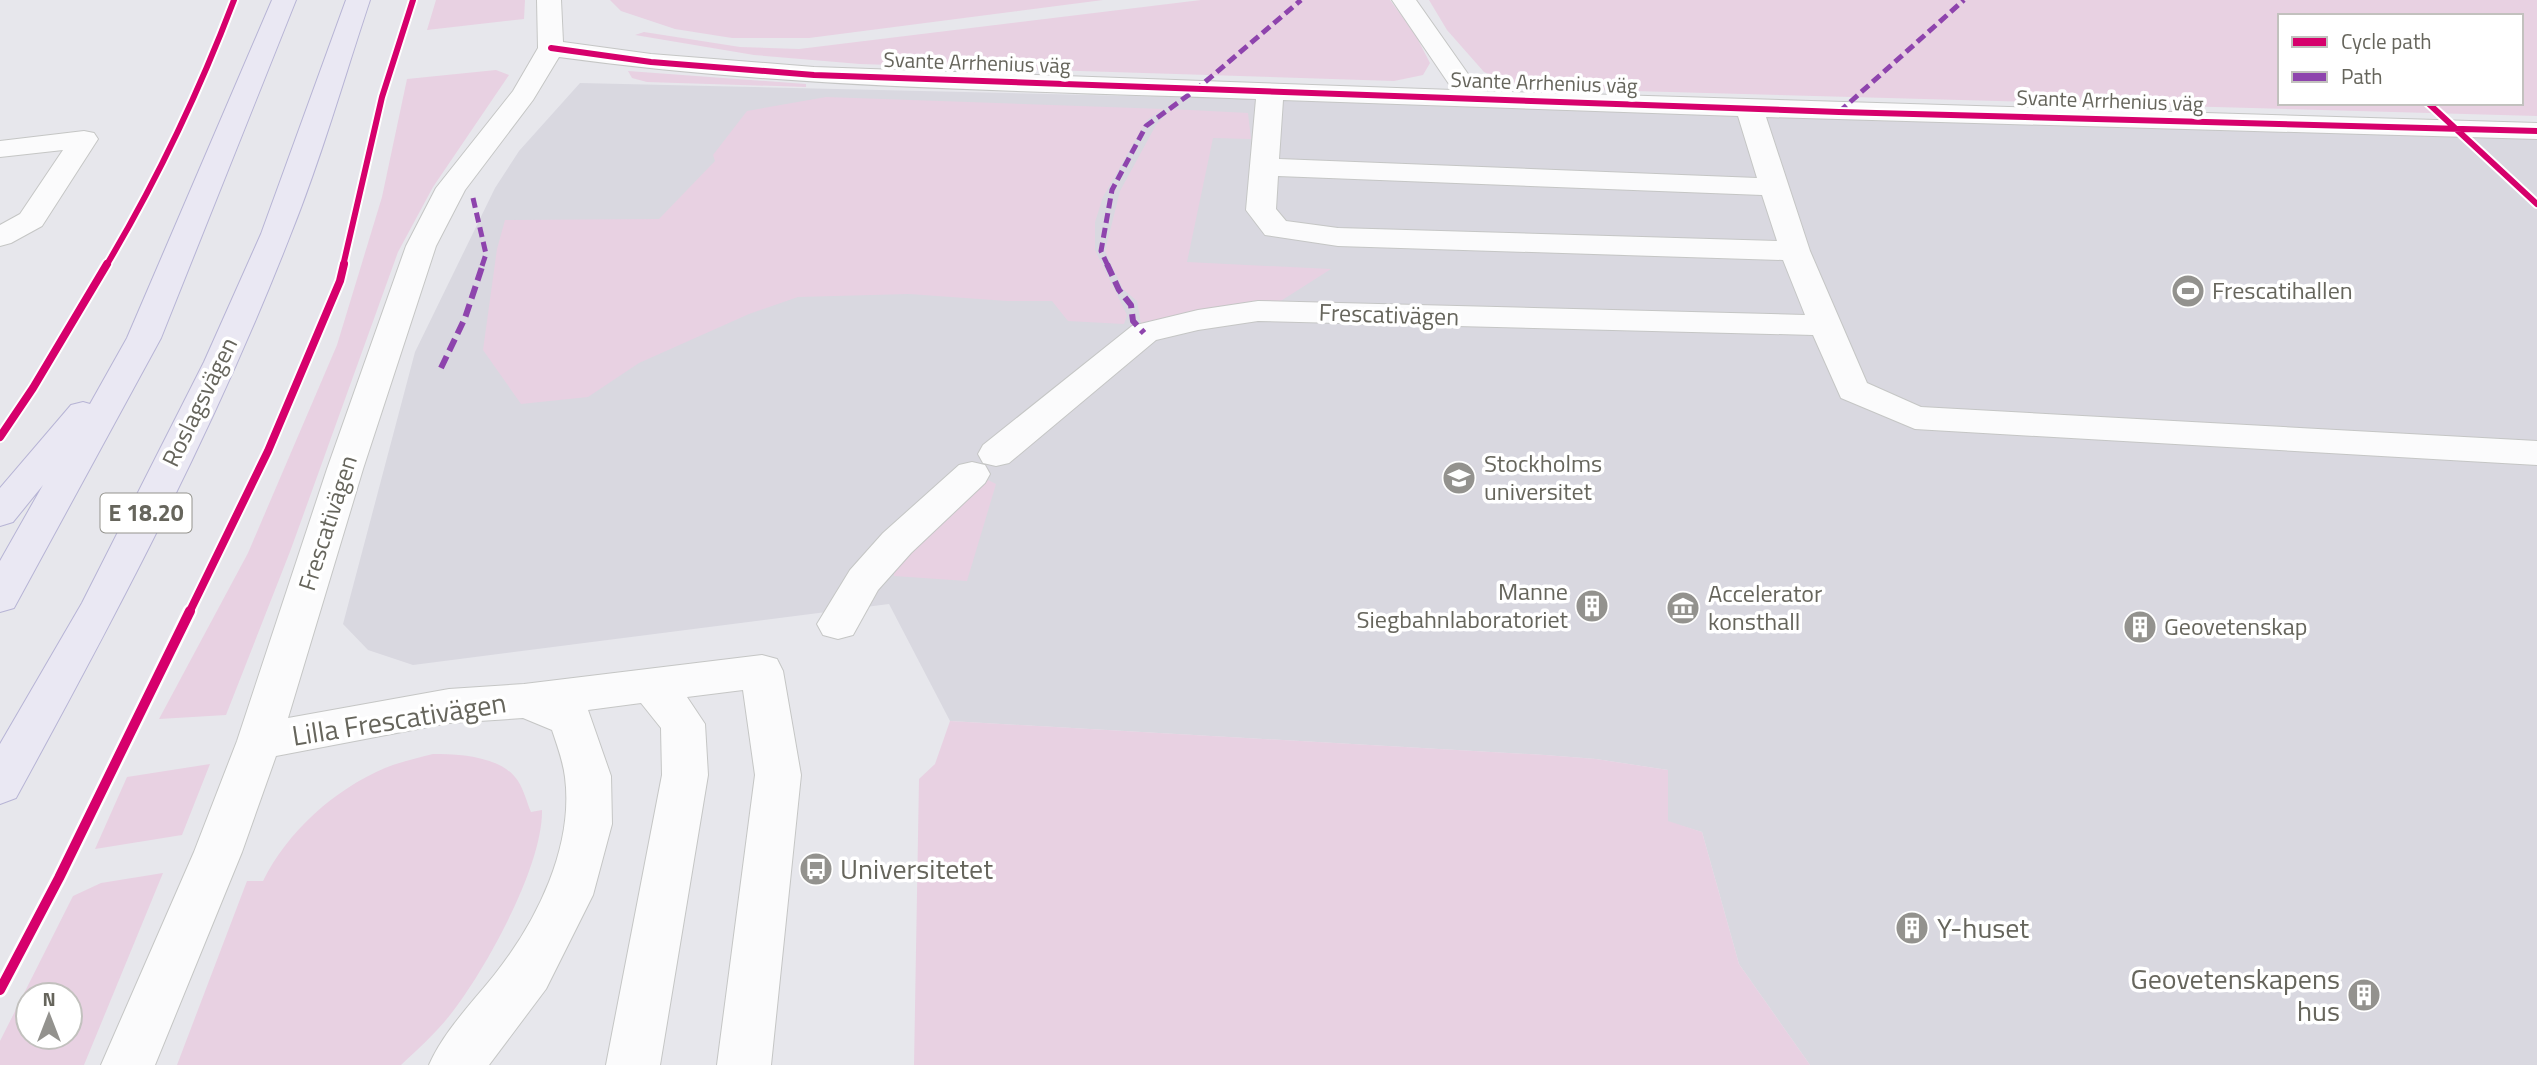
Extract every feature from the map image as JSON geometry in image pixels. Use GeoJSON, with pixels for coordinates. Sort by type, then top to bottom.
{"type":"FeatureCollection","features":[{"type":"Feature","properties":{"kind":"main road"},"geometry":{"type":"LineString","coordinates":[[0,597],[144,338],[284,0]]}},
{"type":"Feature","properties":{"kind":"main road","name":"Roslagsvägen"},"geometry":{"type":"LineString","coordinates":[[0,785],[100,607],[221,362],[276,234],[358,0]]}},
{"type":"Feature","properties":{"kind":"main road"},"geometry":{"type":"LineString","coordinates":[[0,513],[144,338]]}},
{"type":"Feature","properties":{"kind":"street"},"geometry":{"type":"LineString","coordinates":[[549,0],[551,48]]}},
{"type":"Feature","properties":{"kind":"street","name":"Svante Arrhenius väg"},"geometry":{"type":"LineString","coordinates":[[1411,1],[1471,97]]}},
{"type":"Feature","properties":{"kind":"street","name":"Svante Arrhenius väg"},"geometry":{"type":"LineString","coordinates":[[551,48],[651,62],[814,75],[1749,108],[2537,131]]}},
{"type":"Feature","properties":{"kind":"street","name":"Frescativägen"},"geometry":{"type":"LineString","coordinates":[[128,1065],[218,852],[259,741],[345,469],[421,246],[451,188],[524,94],[551,48]]}},
{"type":"Feature","properties":{"kind":"street"},"geometry":{"type":"LineString","coordinates":[[1270,91],[1261,210],[1276,229],[1338,237],[1794,251]]}},
{"type":"Feature","properties":{"kind":"street"},"geometry":{"type":"LineString","coordinates":[[1749,108],[1794,251],[1853,390],[1915,418],[2537,453]]}},
{"type":"Feature","properties":{"kind":"street"},"geometry":{"type":"LineString","coordinates":[[0,149],[84,139],[31,220],[0,237]]}},
{"type":"Feature","properties":{"kind":"street"},"geometry":{"type":"LineString","coordinates":[[1264,167],[1773,187]]}},
{"type":"Feature","properties":{"kind":"street","name":"Frescativägen"},"geometry":{"type":"LineString","coordinates":[[838,624],[864,580],[897,543],[984,464],[1144,332],[1258,311],[1826,325]]}},
{"type":"Feature","properties":{"kind":"street"},"geometry":{"type":"LineString","coordinates":[[524,701],[650,683],[762,671],[778,775],[744,1065]]}},
{"type":"Feature","properties":{"kind":"street"},"geometry":{"type":"LineString","coordinates":[[633,1065],[685,775],[683,724],[650,683]]}},
{"type":"Feature","properties":{"kind":"street","name":"Lilla Frescativägen"},"geometry":{"type":"LineString","coordinates":[[259,741],[449,706],[524,701],[570,719],[589,776],[589,824],[569,895],[528,972],[456,1065]]}},
{"type":"Feature","properties":{"kind":"shaded area"},"geometry":{"type":"Polygon","coordinates":[[[436,0],[525,0],[524,19],[427,30],[436,0]]]}},
{"type":"Feature","properties":{"kind":"shaded area"},"geometry":{"type":"Polygon","coordinates":[[[610,0],[1103,0],[809,38],[732,38],[675,29],[621,11],[610,0]]]}},
{"type":"Feature","properties":{"kind":"shaded area"},"geometry":{"type":"Polygon","coordinates":[[[1201,0],[1390,0],[1415,34],[1430,63],[1423,75],[1394,81],[860,64],[754,55],[635,35],[644,32],[740,47],[799,49],[1201,0]]]}},
{"type":"Feature","properties":{"kind":"shaded area"},"geometry":{"type":"Polygon","coordinates":[[[1429,0],[2537,0],[2537,116],[1524,88],[1484,72],[1447,30],[1429,0]]]}},
{"type":"Feature","properties":{"kind":"shaded area"},"geometry":{"type":"Polygon","coordinates":[[[496,70],[509,75],[433,187],[398,252],[291,549],[226,715],[159,719],[248,553],[337,345],[382,197],[407,79],[496,70]]]}},
{"type":"Feature","properties":{"kind":"shaded area"},"geometry":{"type":"Polygon","coordinates":[[[628,71],[806,84],[806,87],[647,82],[632,78],[628,71]]]}},
{"type":"Feature","properties":{"kind":"shaded area","name":"Stockholms universitet"},"geometry":{"type":"Polygon","coordinates":[[[580,83],[2537,129],[2537,1065],[1810,1065],[1739,964],[1702,832],[1668,822],[1668,770],[1596,759],[1545,755],[950,721],[889,604],[413,665],[368,650],[343,624],[415,352],[495,188],[519,151],[580,83]]]}},
{"type":"Feature","properties":{"kind":"shaded area"},"geometry":{"type":"Polygon","coordinates":[[[826,97],[1164,109],[1147,120],[1103,197],[1095,222],[1095,250],[1127,315],[1124,324],[1068,321],[1052,301],[1007,301],[909,294],[798,297],[749,314],[639,363],[588,397],[521,404],[483,350],[497,249],[505,220],[659,219],[715,161],[713,155],[747,111],[826,97]]]}},
{"type":"Feature","properties":{"kind":"shaded area"},"geometry":{"type":"Polygon","coordinates":[[[1171,109],[1248,113],[1251,139],[1213,138],[1187,262],[1331,269],[1276,304],[1141,324],[1137,301],[1123,289],[1105,251],[1120,191],[1156,125],[1171,109]]]}},
{"type":"Feature","properties":{"kind":"shaded area"},"geometry":{"type":"Polygon","coordinates":[[[988,480],[996,484],[967,581],[894,576],[894,569],[963,500],[988,480]]]}},
{"type":"Feature","properties":{"kind":"shaded area"},"geometry":{"type":"Polygon","coordinates":[[[950,721],[1545,755],[1596,759],[1668,770],[1668,821],[1702,832],[1739,964],[1810,1065],[914,1065],[919,779],[935,764],[950,721]]]}},
{"type":"Feature","properties":{"kind":"shaded area"},"geometry":{"type":"Polygon","coordinates":[[[433,754],[479,758],[502,766],[518,781],[531,812],[542,810],[540,833],[533,859],[510,917],[479,972],[445,1022],[401,1065],[177,1065],[247,881],[263,881],[299,829],[348,788],[385,768],[433,754]]]}},
{"type":"Feature","properties":{"kind":"shaded area"},"geometry":{"type":"Polygon","coordinates":[[[210,764],[182,835],[95,849],[127,777],[210,764]]]}},
{"type":"Feature","properties":{"kind":"shaded area"},"geometry":{"type":"Polygon","coordinates":[[[163,873],[84,1065],[0,1065],[0,1041],[14,1013],[14,1051],[84,1051],[84,981],[30,981],[73,896],[101,883],[163,873]]]}},
{"type":"Feature","properties":{"kind":"marked path"},"geometry":{"type":"LineString","coordinates":[[1144,333],[1133,321],[1131,305],[1119,290],[1101,251],[1112,190],[1146,126],[1198,88],[1301,0]]}},
{"type":"Feature","properties":{"kind":"marked path"},"geometry":{"type":"LineString","coordinates":[[1839,112],[1964,0]]}},
{"type":"Feature","properties":{"kind":"marked path"},"geometry":{"type":"LineString","coordinates":[[441,368],[465,318],[486,254],[473,198]]}},
{"type":"Feature","properties":{"kind":"cycle path"},"geometry":{"type":"LineString","coordinates":[[0,437],[33,388],[139,211],[212,57],[234,0]]}},
{"type":"Feature","properties":{"kind":"cycle path"},"geometry":{"type":"LineString","coordinates":[[0,990],[59,878],[268,451],[340,281],[382,97],[413,0]]}},
{"type":"Feature","properties":{"kind":"cycle path"},"geometry":{"type":"LineString","coordinates":[[551,48],[651,62],[814,75],[1839,112],[2537,131]]}},
{"type":"Feature","properties":{"kind":"cycle path"},"geometry":{"type":"LineString","coordinates":[[2430,105],[2537,204]]}},
{"type":"Feature","properties":{"kind":"place","name":"Frescatihallen"},"geometry":{"type":"Point","coordinates":[2188,291]}},
{"type":"Feature","properties":{"kind":"place","name":"Stockholms universitet"},"geometry":{"type":"Point","coordinates":[1459,478]}},
{"type":"Feature","properties":{"kind":"place","name":"Manne Siegbahnlaboratoriet"},"geometry":{"type":"Point","coordinates":[1592,606]}},
{"type":"Feature","properties":{"kind":"place","name":"Accelerator konsthall"},"geometry":{"type":"Point","coordinates":[1683,608]}},
{"type":"Feature","properties":{"kind":"place","name":"Geovetenskap"},"geometry":{"type":"Point","coordinates":[2140,627]}},
{"type":"Feature","properties":{"kind":"place","name":"Universitetet"},"geometry":{"type":"Point","coordinates":[816,869]}},
{"type":"Feature","properties":{"kind":"place","name":"Y-huset"},"geometry":{"type":"Point","coordinates":[1912,928]}},
{"type":"Feature","properties":{"kind":"place","name":"Geovetenskapens hus"},"geometry":{"type":"Point","coordinates":[2364,995]}}]}
